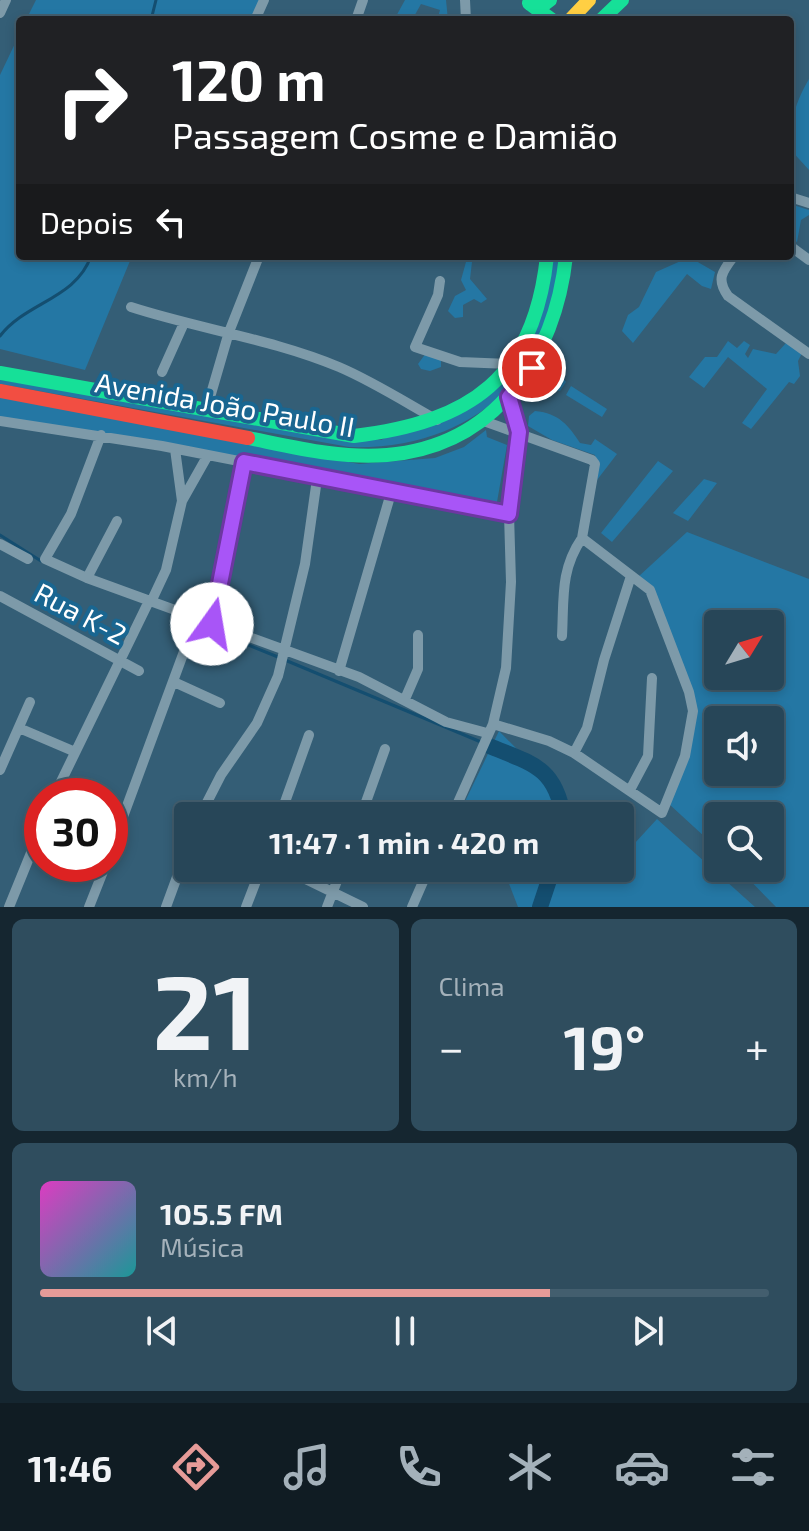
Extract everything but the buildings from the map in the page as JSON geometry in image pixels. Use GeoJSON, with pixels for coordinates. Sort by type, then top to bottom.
{"type":"FeatureCollection","features":[{"type":"Feature","properties":{"kind":"main road"},"geometry":{"type":"LineString","coordinates":[[528,2],[542,6],[550,0]]}},
{"type":"Feature","properties":{"kind":"main road"},"geometry":{"type":"LineString","coordinates":[[574,16],[589,0]]}},
{"type":"Feature","properties":{"kind":"main road"},"geometry":{"type":"LineString","coordinates":[[606,16],[622,0]]}},
{"type":"Feature","properties":{"kind":"main road"},"geometry":{"type":"LineString","coordinates":[[528,2],[546,16]]}},
{"type":"Feature","properties":{"kind":"main road","name":"Avenida João Paulo II"},"geometry":{"type":"LineString","coordinates":[[0,373],[354,436],[395,434],[438,421],[475,401],[509,364],[540,307],[546,287],[547,260]]}},
{"type":"Feature","properties":{"kind":"main road","name":"Avenida João Paulo II"},"geometry":{"type":"LineString","coordinates":[[0,391],[361,456],[391,455],[422,448],[447,440],[481,420],[509,397],[547,342],[563,292],[566,260]]}},
{"type":"Feature","properties":{"kind":"street"},"geometry":{"type":"LineString","coordinates":[[0,13],[6,0]]}},
{"type":"Feature","properties":{"kind":"street"},"geometry":{"type":"LineString","coordinates":[[206,411],[229,332],[257,260]]}},
{"type":"Feature","properties":{"kind":"street"},"geometry":{"type":"LineString","coordinates":[[731,260],[720,274],[721,286],[728,296],[809,354]]}},
{"type":"Feature","properties":{"kind":"street"},"geometry":{"type":"LineString","coordinates":[[440,281],[438,295],[415,347],[460,362],[509,364]]}},
{"type":"Feature","properties":{"kind":"street"},"geometry":{"type":"LineString","coordinates":[[131,307],[184,323],[229,332],[340,367],[438,421]]}},
{"type":"Feature","properties":{"kind":"street"},"geometry":{"type":"LineString","coordinates":[[162,372],[184,323]]}},
{"type":"Feature","properties":{"kind":"street"},"geometry":{"type":"LineString","coordinates":[[458,802],[487,736],[506,668],[511,582],[509,514],[519,432],[509,397]]}},
{"type":"Feature","properties":{"kind":"street"},"geometry":{"type":"LineString","coordinates":[[481,420],[588,457],[595,464],[582,538],[572,552],[564,580],[562,636]]}},
{"type":"Feature","properties":{"kind":"street"},"geometry":{"type":"LineString","coordinates":[[0,421],[101,435],[509,514]]}},
{"type":"Feature","properties":{"kind":"street","name":"Rua K-2"},"geometry":{"type":"LineString","coordinates":[[87,578],[45,559],[71,514],[101,435]]}},
{"type":"Feature","properties":{"kind":"street"},"geometry":{"type":"LineString","coordinates":[[175,449],[182,501]]}},
{"type":"Feature","properties":{"kind":"street"},"geometry":{"type":"LineString","coordinates":[[62,778],[117,660],[166,570],[182,501],[208,455]]}},
{"type":"Feature","properties":{"kind":"street"},"geometry":{"type":"LineString","coordinates":[[212,624],[244,462]]}},
{"type":"Feature","properties":{"kind":"street"},"geometry":{"type":"LineString","coordinates":[[207,802],[221,775],[257,723],[282,655],[305,564],[317,479]]}},
{"type":"Feature","properties":{"kind":"street"},"geometry":{"type":"LineString","coordinates":[[339,671],[391,493]]}},
{"type":"Feature","properties":{"kind":"street"},"geometry":{"type":"LineString","coordinates":[[117,521],[87,578],[195,622],[212,624],[282,655],[339,671],[405,699],[446,722],[487,736],[549,741],[574,753],[662,813],[685,756],[691,701],[654,596],[582,538]]}},
{"type":"Feature","properties":{"kind":"street"},"geometry":{"type":"LineString","coordinates":[[0,544],[28,559]]}},
{"type":"Feature","properties":{"kind":"street"},"geometry":{"type":"LineString","coordinates":[[574,753],[587,728],[604,660],[631,576]]}},
{"type":"Feature","properties":{"kind":"street","name":"Rua K-2"},"geometry":{"type":"LineString","coordinates":[[0,596],[139,671]]}},
{"type":"Feature","properties":{"kind":"street"},"geometry":{"type":"LineString","coordinates":[[128,804],[195,622]]}},
{"type":"Feature","properties":{"kind":"street"},"geometry":{"type":"LineString","coordinates":[[405,699],[418,669],[418,635]]}},
{"type":"Feature","properties":{"kind":"street"},"geometry":{"type":"LineString","coordinates":[[630,790],[648,756],[652,678]]}},
{"type":"Feature","properties":{"kind":"street"},"geometry":{"type":"LineString","coordinates":[[174,682],[220,703]]}},
{"type":"Feature","properties":{"kind":"street"},"geometry":{"type":"LineString","coordinates":[[0,770],[30,702]]}},
{"type":"Feature","properties":{"kind":"street"},"geometry":{"type":"LineString","coordinates":[[19,728],[73,751]]}},
{"type":"Feature","properties":{"kind":"street"},"geometry":{"type":"LineString","coordinates":[[285,802],[309,735]]}},
{"type":"Feature","properties":{"kind":"street"},"geometry":{"type":"LineString","coordinates":[[366,802],[385,749]]}},
{"type":"Feature","properties":{"kind":"street"},"geometry":{"type":"LineString","coordinates":[[9,907],[24,870]]}},
{"type":"Feature","properties":{"kind":"street"},"geometry":{"type":"LineString","coordinates":[[89,907],[99,882]]}},
{"type":"Feature","properties":{"kind":"street"},"geometry":{"type":"LineString","coordinates":[[166,907],[175,882]]}},
{"type":"Feature","properties":{"kind":"street"},"geometry":{"type":"LineString","coordinates":[[246,907],[256,882]]}},
{"type":"Feature","properties":{"kind":"street"},"geometry":{"type":"LineString","coordinates":[[312,882],[363,907]]}},
{"type":"Feature","properties":{"kind":"street"},"geometry":{"type":"LineString","coordinates":[[327,907],[337,882]]}},
{"type":"Feature","properties":{"kind":"street"},"geometry":{"type":"LineString","coordinates":[[412,907],[423,882]]}},
{"type":"Feature","properties":{"kind":"shaded area"},"geometry":{"type":"Polygon","coordinates":[[[36,0],[261,0],[254,16],[28,16],[36,0]]]}},
{"type":"Feature","properties":{"kind":"shaded area"},"geometry":{"type":"Polygon","coordinates":[[[405,0],[446,0],[448,16],[438,16],[440,10],[421,4],[414,16],[396,16],[405,0]]]}},
{"type":"Feature","properties":{"kind":"shaded area"},"geometry":{"type":"Polygon","coordinates":[[[16,41],[16,260],[130,260],[85,370],[0,349],[0,75],[16,41]]]}},
{"type":"Feature","properties":{"kind":"shaded area"},"geometry":{"type":"Polygon","coordinates":[[[809,79],[809,170],[794,153],[794,113],[809,79]]]}},
{"type":"Feature","properties":{"kind":"shaded area"},"geometry":{"type":"Polygon","coordinates":[[[794,205],[809,210],[809,215],[801,220],[797,242],[794,240],[794,205]]]}},
{"type":"Feature","properties":{"kind":"shaded area"},"geometry":{"type":"Polygon","coordinates":[[[551,260],[560,260],[555,299],[542,337],[523,371],[498,398],[467,420],[432,436],[392,445],[349,447],[0,384],[0,380],[381,440],[510,373],[551,260]]]}},
{"type":"Feature","properties":{"kind":"shaded area"},"geometry":{"type":"Polygon","coordinates":[[[683,260],[696,261],[715,272],[711,289],[687,274],[633,343],[622,331],[628,315],[639,307],[656,272],[683,260]]]}},
{"type":"Feature","properties":{"kind":"shaded area"},"geometry":{"type":"Polygon","coordinates":[[[466,262],[472,262],[470,279],[487,299],[481,303],[474,299],[463,305],[463,317],[455,318],[448,311],[455,296],[466,290],[461,280],[466,262]]]}},
{"type":"Feature","properties":{"kind":"shaded area"},"geometry":{"type":"Polygon","coordinates":[[[728,341],[737,348],[744,341],[750,345],[745,354],[748,358],[753,349],[776,354],[786,343],[802,353],[798,361],[800,376],[794,384],[789,382],[751,429],[742,423],[767,389],[728,357],[704,388],[689,377],[705,357],[717,357],[728,341]]]}},
{"type":"Feature","properties":{"kind":"shaded area"},"geometry":{"type":"Polygon","coordinates":[[[426,353],[441,360],[441,367],[430,371],[421,369],[418,364],[426,353]]]}},
{"type":"Feature","properties":{"kind":"shaded area"},"geometry":{"type":"Polygon","coordinates":[[[545,361],[551,363],[566,382],[560,391],[532,386],[545,361]]]}},
{"type":"Feature","properties":{"kind":"shaded area"},"geometry":{"type":"Polygon","coordinates":[[[571,386],[607,409],[602,417],[566,395],[571,386]]]}},
{"type":"Feature","properties":{"kind":"shaded area"},"geometry":{"type":"Polygon","coordinates":[[[0,396],[359,464],[435,458],[464,447],[486,430],[487,437],[507,445],[497,502],[485,506],[0,419],[0,396]]]}},
{"type":"Feature","properties":{"kind":"shaded area"},"geometry":{"type":"Polygon","coordinates":[[[535,411],[551,414],[562,421],[580,443],[591,445],[595,439],[617,454],[597,480],[595,455],[552,440],[528,426],[529,416],[535,411]]]}},
{"type":"Feature","properties":{"kind":"shaded area"},"geometry":{"type":"Polygon","coordinates":[[[658,461],[673,471],[612,542],[601,533],[658,461]]]}},
{"type":"Feature","properties":{"kind":"shaded area"},"geometry":{"type":"Polygon","coordinates":[[[704,479],[717,483],[688,521],[673,513],[704,479]]]}},
{"type":"Feature","properties":{"kind":"shaded area"},"geometry":{"type":"Polygon","coordinates":[[[687,532],[809,579],[809,907],[776,907],[752,882],[784,882],[784,802],[704,802],[704,836],[669,804],[692,722],[679,656],[638,577],[687,532]]]}},
{"type":"Feature","properties":{"kind":"shaded area"},"geometry":{"type":"Polygon","coordinates":[[[499,731],[569,802],[465,802],[499,731]]]}},
{"type":"Feature","properties":{"kind":"shaded area"},"geometry":{"type":"Polygon","coordinates":[[[657,819],[704,861],[704,882],[727,882],[755,907],[518,907],[508,882],[634,882],[634,844],[657,819]]]}},
{"type":"Feature","properties":{"kind":"waterway"},"geometry":{"type":"LineString","coordinates":[[152,16],[156,0]]}},
{"type":"Feature","properties":{"kind":"waterway"},"geometry":{"type":"LineString","coordinates":[[0,336],[23,315],[74,282],[89,260]]}},
{"type":"Feature","properties":{"kind":"waterway"},"geometry":{"type":"LineString","coordinates":[[0,535],[41,561]]}},
{"type":"Feature","properties":{"kind":"waterway"},"geometry":{"type":"LineString","coordinates":[[174,615],[278,657]]}},
{"type":"Feature","properties":{"kind":"waterway"},"geometry":{"type":"LineString","coordinates":[[285,660],[481,742]]}},
{"type":"Feature","properties":{"kind":"waterway"},"geometry":{"type":"LineString","coordinates":[[487,745],[538,768],[554,786],[560,802]]}},
{"type":"Feature","properties":{"kind":"waterway"},"geometry":{"type":"LineString","coordinates":[[540,907],[548,882]]}},
{"type":"Feature","properties":{"kind":"traffic: fast"},"geometry":{"type":"LineString","coordinates":[[530,4],[542,6],[550,0]]}},
{"type":"Feature","properties":{"kind":"traffic: fast"},"geometry":{"type":"LineString","coordinates":[[605,16],[622,0]]}},
{"type":"Feature","properties":{"kind":"traffic: fast"},"geometry":{"type":"LineString","coordinates":[[529,3],[547,16]]}},
{"type":"Feature","properties":{"kind":"traffic: fast"},"geometry":{"type":"LineString","coordinates":[[0,373],[354,436],[395,429],[432,419],[463,405],[490,386],[511,363],[528,334],[540,298],[546,260]]}},
{"type":"Feature","properties":{"kind":"traffic: fast"},"geometry":{"type":"LineString","coordinates":[[248,438],[317,451],[369,456],[426,448],[459,434],[489,415],[513,390],[533,361],[549,328],[560,293],[565,260]]}},
{"type":"Feature","properties":{"kind":"traffic: slow"},"geometry":{"type":"LineString","coordinates":[[574,16],[589,0]]}},
{"type":"Feature","properties":{"kind":"traffic: jam"},"geometry":{"type":"LineString","coordinates":[[0,391],[248,438]]}},
{"type":"Feature","properties":{"kind":"route"},"geometry":{"type":"LineString","coordinates":[[212,624],[227,561],[244,462],[317,479],[509,514],[519,432],[509,397],[532,368]]}}]}
